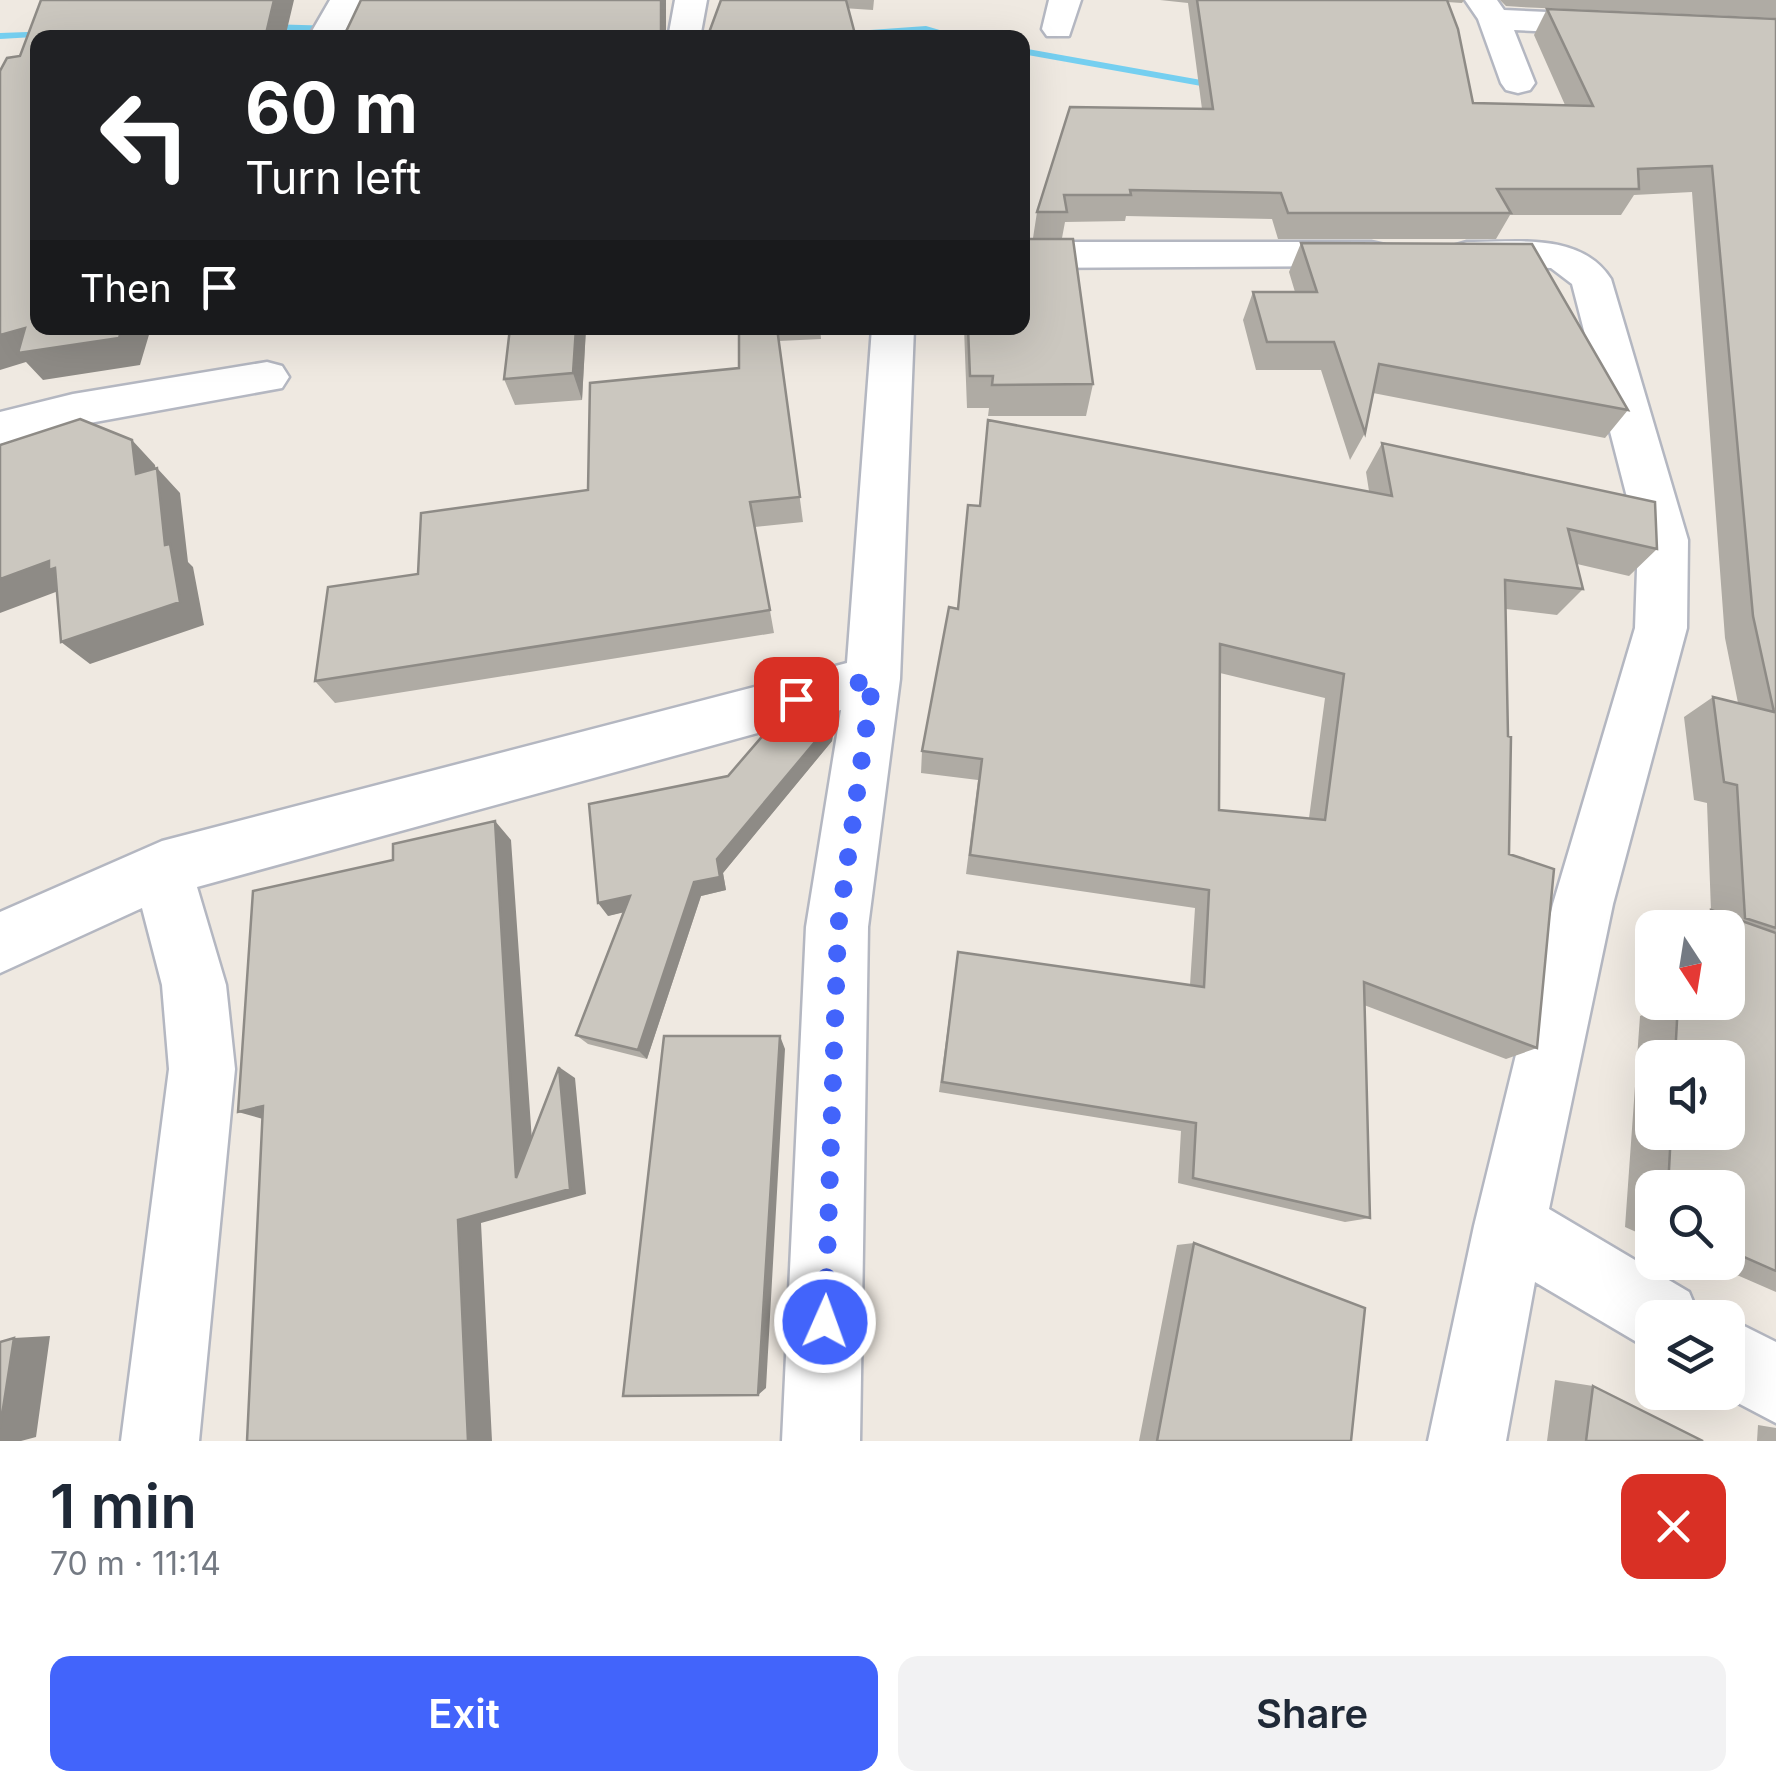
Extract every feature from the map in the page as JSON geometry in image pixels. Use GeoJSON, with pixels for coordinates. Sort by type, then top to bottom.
{"type":"FeatureCollection","features":[{"type":"Feature","properties":{"kind":"street"},"geometry":{"type":"LineString","coordinates":[[1518,83],[1488,10],[1644,26]]}},
{"type":"Feature","properties":{"kind":"street"},"geometry":{"type":"LineString","coordinates":[[1030,256],[1557,256],[1591,279],[1663,540],[1662,628],[1583,904],[1510,1226],[1467,1441]]}},
{"type":"Feature","properties":{"kind":"street"},"geometry":{"type":"LineString","coordinates":[[822,1441],[838,928],[873,679],[894,335]]}},
{"type":"Feature","properties":{"kind":"street"},"geometry":{"type":"LineString","coordinates":[[0,428],[73,410],[267,377]]}},
{"type":"Feature","properties":{"kind":"street"},"geometry":{"type":"LineString","coordinates":[[0,943],[162,869],[873,679]]}},
{"type":"Feature","properties":{"kind":"street"},"geometry":{"type":"LineString","coordinates":[[160,1441],[202,1070],[194,985],[162,869]]}},
{"type":"Feature","properties":{"kind":"street"},"geometry":{"type":"LineString","coordinates":[[1510,1226],[1635,1301]]}},
{"type":"Feature","properties":{"kind":"street"},"geometry":{"type":"LineString","coordinates":[[1745,1366],[1776,1385]]}},
{"type":"Feature","properties":{"kind":"building"},"geometry":{"type":"Polygon","coordinates":[[[41,0],[274,0],[267,30],[30,30],[30,335],[120,335],[119,338],[18,353],[25,328],[0,335],[0,71],[7,58],[20,56],[41,0]]]}},
{"type":"Feature","properties":{"kind":"building"},"geometry":{"type":"Polygon","coordinates":[[[361,0],[661,0],[661,30],[347,30],[361,0]]]}},
{"type":"Feature","properties":{"kind":"building"},"geometry":{"type":"Polygon","coordinates":[[[721,0],[846,0],[854,30],[710,30],[721,0]]]}},
{"type":"Feature","properties":{"kind":"building"},"geometry":{"type":"Polygon","coordinates":[[[1197,0],[1447,0],[1458,29],[1473,103],[1593,106],[1547,9],[1776,19],[1776,928],[1745,918],[1737,785],[1724,782],[1713,697],[1774,712],[1753,616],[1712,166],[1638,169],[1639,189],[1497,189],[1511,213],[1288,213],[1281,193],[1130,190],[1131,195],[1064,195],[1067,212],[1037,212],[1070,107],[1213,109],[1197,0]]]}},
{"type":"Feature","properties":{"kind":"building"},"geometry":{"type":"Polygon","coordinates":[[[1030,239],[1073,239],[1093,384],[992,385],[993,376],[970,376],[968,335],[1030,335],[1030,239]]]}},
{"type":"Feature","properties":{"kind":"building"},"geometry":{"type":"Polygon","coordinates":[[[1301,243],[1532,244],[1628,410],[1379,364],[1365,433],[1334,342],[1267,342],[1253,292],[1317,292],[1301,243]]]}},
{"type":"Feature","properties":{"kind":"building"},"geometry":{"type":"Polygon","coordinates":[[[509,335],[576,335],[573,373],[504,379],[509,335]]]}},
{"type":"Feature","properties":{"kind":"building"},"geometry":{"type":"Polygon","coordinates":[[[739,335],[778,335],[800,497],[750,502],[770,610],[315,681],[328,587],[418,574],[421,513],[588,490],[590,383],[739,368],[739,335]]]}},
{"type":"Feature","properties":{"kind":"building"},"geometry":{"type":"Polygon","coordinates":[[[80,419],[132,440],[136,474],[157,468],[165,545],[170,544],[180,602],[61,642],[55,568],[49,570],[49,561],[0,579],[0,445],[80,419]]]}},
{"type":"Feature","properties":{"kind":"building"},"geometry":{"type":"Polygon","coordinates":[[[988,420],[1392,496],[1382,443],[1655,502],[1657,549],[1568,529],[1583,589],[1505,580],[1511,737],[1509,854],[1554,869],[1537,1048],[1364,982],[1370,1218],[1193,1178],[1196,1123],[942,1082],[958,952],[1204,987],[1209,890],[970,855],[982,759],[922,751],[949,607],[958,609],[968,505],[980,506],[988,420]],[[1220,644],[1219,810],[1325,820],[1344,674],[1220,644]]]}},
{"type":"Feature","properties":{"kind":"building"},"geometry":{"type":"Polygon","coordinates":[[[835,698],[830,724],[717,859],[720,877],[694,882],[638,1050],[576,1035],[630,896],[598,903],[589,804],[728,776],[784,711],[835,698]]]}},
{"type":"Feature","properties":{"kind":"building"},"geometry":{"type":"Polygon","coordinates":[[[495,821],[516,1178],[559,1067],[570,1189],[458,1220],[468,1441],[247,1441],[263,1106],[238,1112],[253,891],[393,860],[393,844],[495,821]]]}},
{"type":"Feature","properties":{"kind":"building"},"geometry":{"type":"Polygon","coordinates":[[[1745,922],[1776,933],[1776,1271],[1745,1257],[1745,1170],[1669,1170],[1670,1150],[1745,1150],[1745,1040],[1676,1040],[1677,1020],[1745,1020],[1745,922]]]}},
{"type":"Feature","properties":{"kind":"building"},"geometry":{"type":"Polygon","coordinates":[[[664,1036],[780,1036],[758,1395],[623,1396],[664,1036]]]}},
{"type":"Feature","properties":{"kind":"building"},"geometry":{"type":"Polygon","coordinates":[[[1194,1243],[1365,1308],[1351,1441],[1157,1441],[1194,1243]]]}},
{"type":"Feature","properties":{"kind":"building"},"geometry":{"type":"Polygon","coordinates":[[[14,1338],[0,1428],[0,1342],[14,1338]]]}},
{"type":"Feature","properties":{"kind":"building"},"geometry":{"type":"Polygon","coordinates":[[[1593,1386],[1703,1441],[1586,1441],[1593,1386]]]}},
{"type":"Feature","properties":{"kind":"waterway"},"geometry":{"type":"LineString","coordinates":[[267,27],[371,30]]}},
{"type":"Feature","properties":{"kind":"waterway"},"geometry":{"type":"LineString","coordinates":[[912,30],[930,30]]}},
{"type":"Feature","properties":{"kind":"waterway"},"geometry":{"type":"LineString","coordinates":[[0,36],[30,34]]}},
{"type":"Feature","properties":{"kind":"waterway"},"geometry":{"type":"LineString","coordinates":[[1030,52],[1218,86]]}},
{"type":"Feature","properties":{"kind":"route"},"geometry":{"type":"LineString","coordinates":[[796,699],[873,679],[838,928],[825,1322]]}}]}
